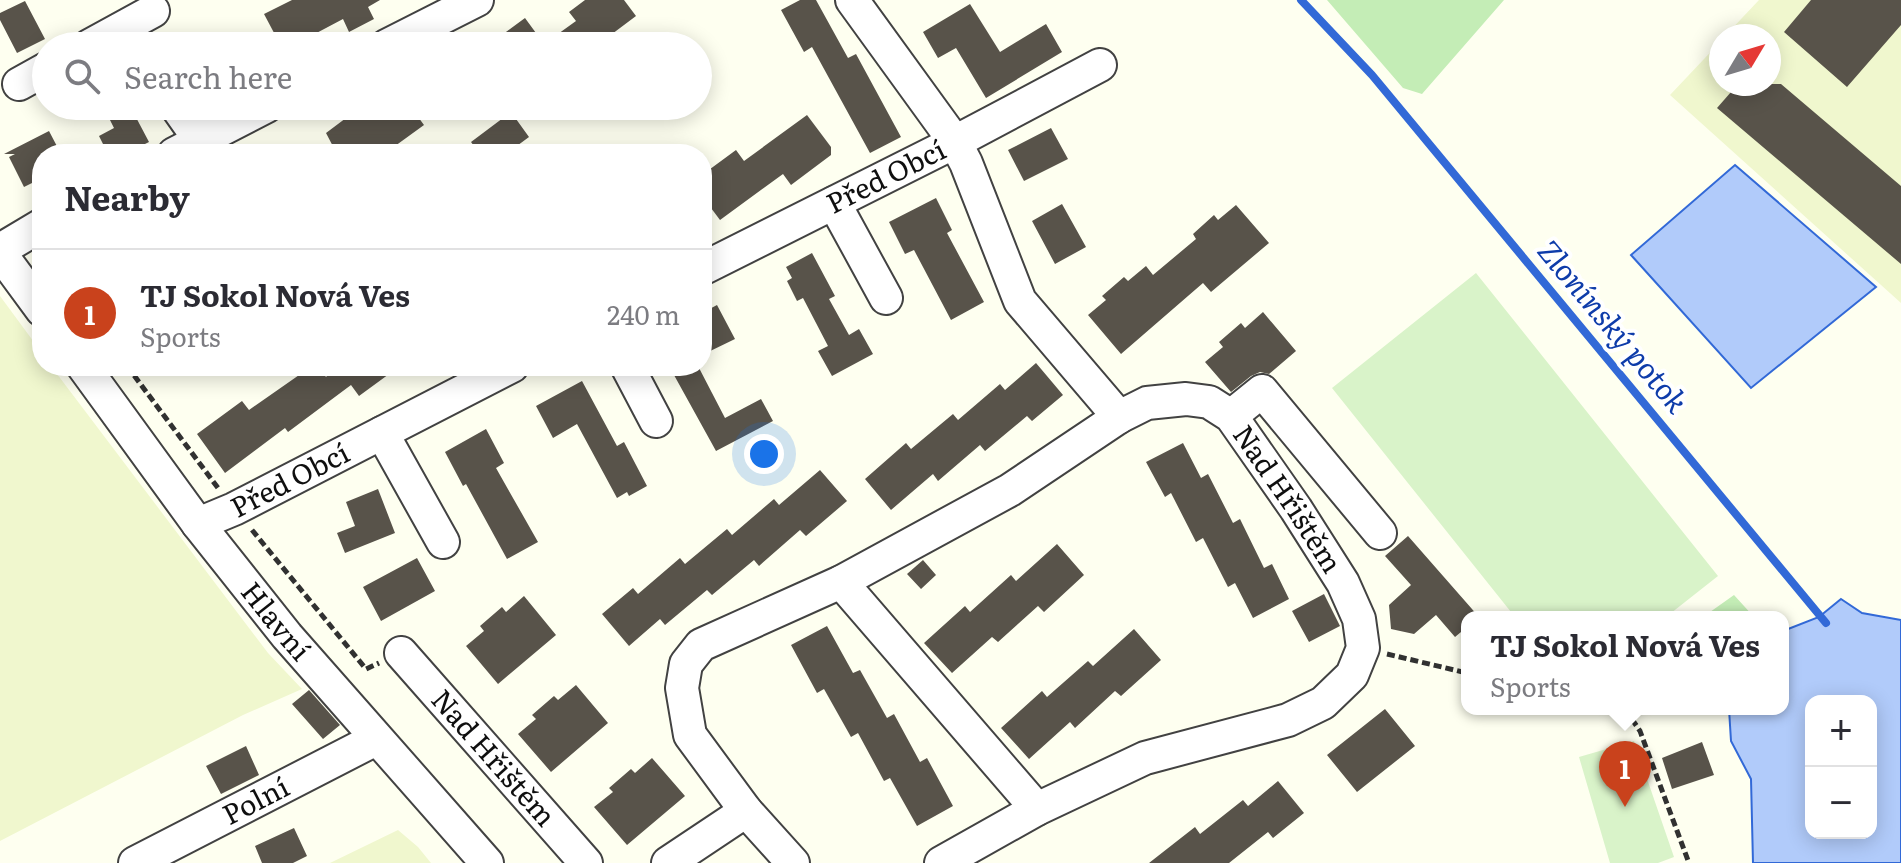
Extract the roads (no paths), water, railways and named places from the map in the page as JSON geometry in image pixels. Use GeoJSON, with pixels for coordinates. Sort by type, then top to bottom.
{"type":"FeatureCollection","features":[{"type":"Feature","properties":{"kind":"street"},"geometry":{"type":"LineString","coordinates":[[401,32],[423,12],[477,0]]}},
{"type":"Feature","properties":{"kind":"street","name":"Před Obcí"},"geometry":{"type":"LineString","coordinates":[[712,264],[955,142],[852,0]]}},
{"type":"Feature","properties":{"kind":"street"},"geometry":{"type":"LineString","coordinates":[[133,32],[153,11]]}},
{"type":"Feature","properties":{"kind":"street"},"geometry":{"type":"LineString","coordinates":[[1100,65],[955,142],[1020,301],[1119,417]]}},
{"type":"Feature","properties":{"kind":"street"},"geometry":{"type":"LineString","coordinates":[[180,120],[186,144]]}},
{"type":"Feature","properties":{"kind":"street"},"geometry":{"type":"LineString","coordinates":[[193,144],[240,120]]}},
{"type":"Feature","properties":{"kind":"street"},"geometry":{"type":"LineString","coordinates":[[834,203],[886,298]]}},
{"type":"Feature","properties":{"kind":"street"},"geometry":{"type":"LineString","coordinates":[[32,231],[0,252],[32,296]]}},
{"type":"Feature","properties":{"kind":"street","name":"Hlavní"},"geometry":{"type":"LineString","coordinates":[[90,376],[198,524],[287,636],[487,863]]}},
{"type":"Feature","properties":{"kind":"street","name":"Před Obcí"},"geometry":{"type":"LineString","coordinates":[[198,524],[234,509],[493,376]]}},
{"type":"Feature","properties":{"kind":"street"},"geometry":{"type":"LineString","coordinates":[[632,376],[656,421]]}},
{"type":"Feature","properties":{"kind":"street"},"geometry":{"type":"LineString","coordinates":[[1231,416],[1262,391],[1380,533]]}},
{"type":"Feature","properties":{"kind":"street","name":"Nad Hřištěm"},"geometry":{"type":"LineString","coordinates":[[793,863],[746,811],[690,735],[682,688],[686,664],[701,645],[841,582],[1010,490],[1119,417],[1147,403],[1186,399],[1209,402],[1231,416],[1343,583],[1359,619],[1363,648],[1352,675],[1323,703],[1288,720],[1145,758],[1037,809]]}},
{"type":"Feature","properties":{"kind":"street","name":"Před Obcí"},"geometry":{"type":"LineString","coordinates":[[382,433],[443,542]]}},
{"type":"Feature","properties":{"kind":"street"},"geometry":{"type":"LineString","coordinates":[[1296,509],[1333,478]]}},
{"type":"Feature","properties":{"kind":"street"},"geometry":{"type":"LineString","coordinates":[[841,582],[1037,809],[941,863]]}},
{"type":"Feature","properties":{"kind":"street","name":"Nad Hřištěm"},"geometry":{"type":"LineString","coordinates":[[401,653],[586,863]]}},
{"type":"Feature","properties":{"kind":"street","name":"Polní"},"geometry":{"type":"LineString","coordinates":[[135,863],[376,739]]}},
{"type":"Feature","properties":{"kind":"street"},"geometry":{"type":"LineString","coordinates":[[668,863],[746,811]]}},
{"type":"Feature","properties":{"kind":"water"},"geometry":{"type":"Polygon","coordinates":[[[1735,165],[1876,287],[1751,388],[1631,255],[1735,165]]]}},
{"type":"Feature","properties":{"kind":"water"},"geometry":{"type":"Polygon","coordinates":[[[1841,599],[1862,613],[1901,620],[1901,863],[1753,863],[1751,779],[1731,741],[1729,715],[1789,715],[1789,629],[1819,617],[1841,599]]]}},
{"type":"Feature","properties":{"kind":"waterway","name":"Zlonínský potok"},"geometry":{"type":"LineString","coordinates":[[1301,0],[1372,75],[1826,623]]}},
{"type":"Feature","properties":{"kind":"place","name":"TJ Sokol Nová Ves"},"geometry":{"type":"Point","coordinates":[1625,807]}}]}
